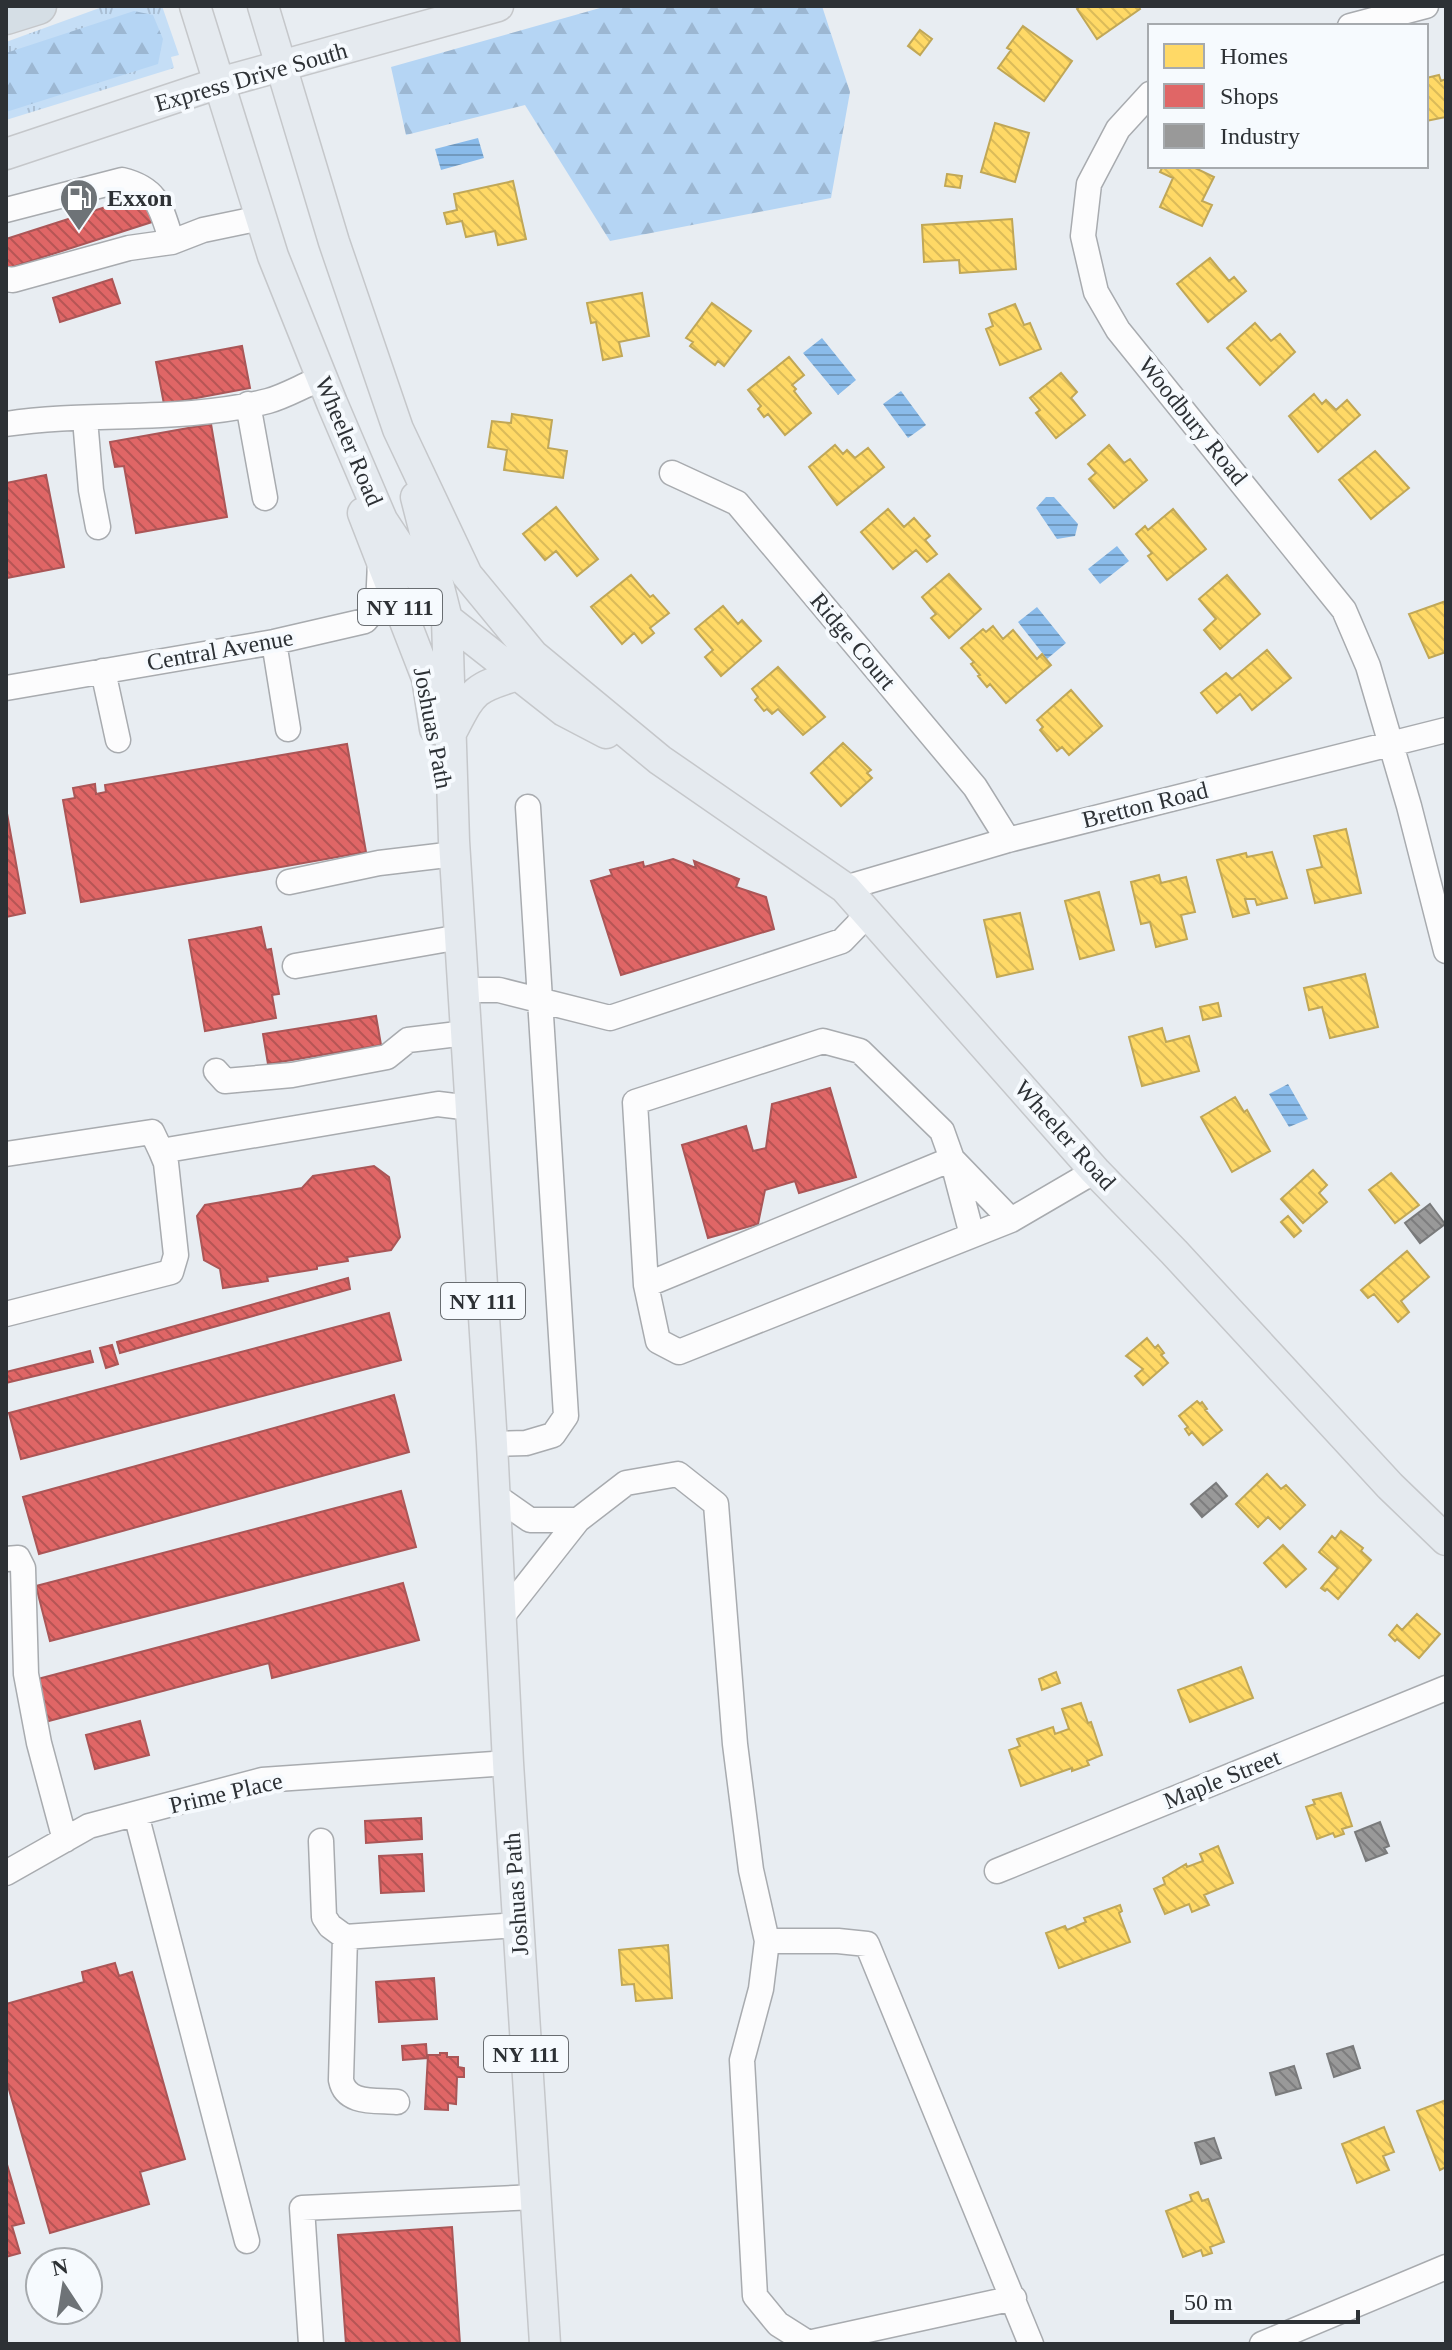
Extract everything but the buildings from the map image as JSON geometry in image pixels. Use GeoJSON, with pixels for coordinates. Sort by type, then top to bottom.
{"type":"FeatureCollection","features":[{"type":"Feature","properties":{"kind":"highway"},"geometry":{"type":"LineString","coordinates":[[6,16],[38,6]]}},
{"type":"Feature","properties":{"kind":"main road","name":"Wheeler Road"},"geometry":{"type":"LineString","coordinates":[[195,6],[273,256],[382,520],[447,619],[564,711],[660,760]]}},
{"type":"Feature","properties":{"kind":"main road","name":"Wheeler Road"},"geometry":{"type":"LineString","coordinates":[[263,6],[334,242],[398,429],[467,575],[533,655],[660,760],[845,888],[1095,1171],[1390,1486],[1446,1540]]}},
{"type":"Feature","properties":{"kind":"main road","name":"Express Drive South"},"geometry":{"type":"LineString","coordinates":[[6,154],[219,83],[498,6]]}},
{"type":"Feature","properties":{"kind":"main road","name":"Joshuas Path"},"geometry":{"type":"LineString","coordinates":[[273,256],[325,420],[427,678],[455,847]]}},
{"type":"Feature","properties":{"kind":"main road","name":"Joshuas Path"},"geometry":{"type":"LineString","coordinates":[[398,429],[447,619],[460,937],[544,2344]]}},
{"type":"Feature","properties":{"kind":"main road"},"geometry":{"type":"LineString","coordinates":[[451,733],[476,690],[518,675]]}},
{"type":"Feature","properties":{"kind":"street"},"geometry":{"type":"LineString","coordinates":[[1358,24],[1426,6]]}},
{"type":"Feature","properties":{"kind":"street","name":"Woodbury Road"},"geometry":{"type":"LineString","coordinates":[[1148,96],[1118,129],[1089,184],[1083,236],[1096,292],[1118,330],[1344,610],[1368,666],[1409,806],[1446,951]]}},
{"type":"Feature","properties":{"kind":"street"},"geometry":{"type":"LineString","coordinates":[[6,210],[122,180],[148,191],[159,204],[172,242]]}},
{"type":"Feature","properties":{"kind":"street"},"geometry":{"type":"LineString","coordinates":[[6,279],[13,280],[129,248],[172,242],[203,230],[261,218]]}},
{"type":"Feature","properties":{"kind":"street"},"geometry":{"type":"LineString","coordinates":[[6,424],[54,417],[181,416],[270,400],[313,382]]}},
{"type":"Feature","properties":{"kind":"street"},"geometry":{"type":"LineString","coordinates":[[248,404],[265,498]]}},
{"type":"Feature","properties":{"kind":"street"},"geometry":{"type":"LineString","coordinates":[[85,419],[91,490],[98,527]]}},
{"type":"Feature","properties":{"kind":"street","name":"Ridge Court"},"geometry":{"type":"LineString","coordinates":[[672,473],[737,503],[975,787],[1008,840]]}},
{"type":"Feature","properties":{"kind":"street","name":"Central Avenue"},"geometry":{"type":"LineString","coordinates":[[6,688],[274,642],[365,621],[378,606],[380,556]]}},
{"type":"Feature","properties":{"kind":"street"},"geometry":{"type":"LineString","coordinates":[[274,642],[288,729]]}},
{"type":"Feature","properties":{"kind":"street"},"geometry":{"type":"LineString","coordinates":[[103,671],[118,740]]}},
{"type":"Feature","properties":{"kind":"street","name":"Bretton Road"},"geometry":{"type":"LineString","coordinates":[[845,888],[1008,840],[1388,742],[1446,730]]}},
{"type":"Feature","properties":{"kind":"street"},"geometry":{"type":"LineString","coordinates":[[492,1444],[526,1443],[553,1435],[566,1416],[528,807]]}},
{"type":"Feature","properties":{"kind":"street"},"geometry":{"type":"LineString","coordinates":[[289,882],[455,847]]}},
{"type":"Feature","properties":{"kind":"street"},"geometry":{"type":"LineString","coordinates":[[464,990],[499,990],[610,1018],[842,941],[868,914]]}},
{"type":"Feature","properties":{"kind":"street"},"geometry":{"type":"LineString","coordinates":[[295,966],[460,937]]}},
{"type":"Feature","properties":{"kind":"street"},"geometry":{"type":"LineString","coordinates":[[216,1071],[225,1081],[235,1082],[292,1075],[387,1057],[408,1040],[466,1033]]}},
{"type":"Feature","properties":{"kind":"street"},"geometry":{"type":"LineString","coordinates":[[972,1235],[942,1131],[860,1051],[823,1041],[635,1102],[646,1285],[658,1341],[679,1352],[1011,1220],[1095,1171]]}},
{"type":"Feature","properties":{"kind":"street"},"geometry":{"type":"LineString","coordinates":[[161,1151],[438,1104],[471,1108]]}},
{"type":"Feature","properties":{"kind":"street"},"geometry":{"type":"LineString","coordinates":[[6,1154],[152,1132],[166,1163],[176,1255],[171,1272],[6,1314]]}},
{"type":"Feature","properties":{"kind":"street"},"geometry":{"type":"LineString","coordinates":[[952,1159],[1011,1220]]}},
{"type":"Feature","properties":{"kind":"street"},"geometry":{"type":"LineString","coordinates":[[646,1285],[952,1159]]}},
{"type":"Feature","properties":{"kind":"street"},"geometry":{"type":"LineString","coordinates":[[500,1619],[578,1520],[626,1483],[678,1474],[716,1504],[735,1744],[751,1870],[767,1941],[761,1989],[742,2060],[755,2296],[778,2324],[808,2343],[1014,2298]]}},
{"type":"Feature","properties":{"kind":"street"},"geometry":{"type":"LineString","coordinates":[[494,1495],[530,1520],[578,1520]]}},
{"type":"Feature","properties":{"kind":"street"},"geometry":{"type":"LineString","coordinates":[[6,1559],[18,1558],[23,1568],[26,1674],[39,1743],[65,1840]]}},
{"type":"Feature","properties":{"kind":"street","name":"Maple Street"},"geometry":{"type":"LineString","coordinates":[[997,1871],[1446,1688]]}},
{"type":"Feature","properties":{"kind":"street","name":"Prime Place"},"geometry":{"type":"LineString","coordinates":[[6,1873],[89,1826],[262,1780],[508,1763]]}},
{"type":"Feature","properties":{"kind":"street"},"geometry":{"type":"LineString","coordinates":[[136,1814],[247,2241]]}},
{"type":"Feature","properties":{"kind":"street"},"geometry":{"type":"LineString","coordinates":[[321,1841],[324,1917],[345,1937],[518,1925]]}},
{"type":"Feature","properties":{"kind":"street"},"geometry":{"type":"LineString","coordinates":[[345,1937],[343,2090],[350,2097],[397,2102]]}},
{"type":"Feature","properties":{"kind":"street"},"geometry":{"type":"LineString","coordinates":[[767,1941],[867,1944],[1031,2344]]}},
{"type":"Feature","properties":{"kind":"street"},"geometry":{"type":"LineString","coordinates":[[311,2344],[302,2208],[536,2197]]}},
{"type":"Feature","properties":{"kind":"street"},"geometry":{"type":"LineString","coordinates":[[1262,2344],[1446,2267]]}},
{"type":"Feature","properties":{"kind":"green space"},"geometry":{"type":"Polygon","coordinates":[[[105,6],[162,6],[179,55],[171,57],[174,68],[6,120],[6,42],[105,6]]]}},
{"type":"Feature","properties":{"kind":"green space"},"geometry":{"type":"Polygon","coordinates":[[[607,6],[822,6],[850,92],[831,198],[610,241],[525,105],[406,135],[391,67],[607,6]]]}},
{"type":"Feature","properties":{"kind":"green space"},"geometry":{"type":"Polygon","coordinates":[[[134,11],[153,15],[163,39],[158,64],[6,112],[6,53],[134,11]]]}},
{"type":"Feature","properties":{"kind":"shaded area"},"geometry":{"type":"Polygon","coordinates":[[[478,138],[484,158],[441,170],[435,149],[478,138]]]}},
{"type":"Feature","properties":{"kind":"shaded area"},"geometry":{"type":"Polygon","coordinates":[[[822,338],[856,380],[838,395],[803,353],[822,338]]]}},
{"type":"Feature","properties":{"kind":"shaded area"},"geometry":{"type":"Polygon","coordinates":[[[901,391],[926,425],[908,438],[883,404],[901,391]]]}},
{"type":"Feature","properties":{"kind":"shaded area"},"geometry":{"type":"Polygon","coordinates":[[[1046,497],[1054,497],[1078,524],[1075,536],[1057,539],[1036,508],[1046,497]]]}},
{"type":"Feature","properties":{"kind":"shaded area"},"geometry":{"type":"Polygon","coordinates":[[[1117,546],[1129,561],[1100,584],[1088,569],[1117,546]]]}},
{"type":"Feature","properties":{"kind":"shaded area"},"geometry":{"type":"Polygon","coordinates":[[[1037,607],[1066,643],[1047,659],[1018,622],[1037,607]]]}},
{"type":"Feature","properties":{"kind":"shaded area"},"geometry":{"type":"Polygon","coordinates":[[[1288,1084],[1308,1119],[1289,1127],[1269,1094],[1288,1084]]]}},
{"type":"Feature","properties":{"kind":"place","name":"Exxon"},"geometry":{"type":"Point","coordinates":[79,232]}}]}
